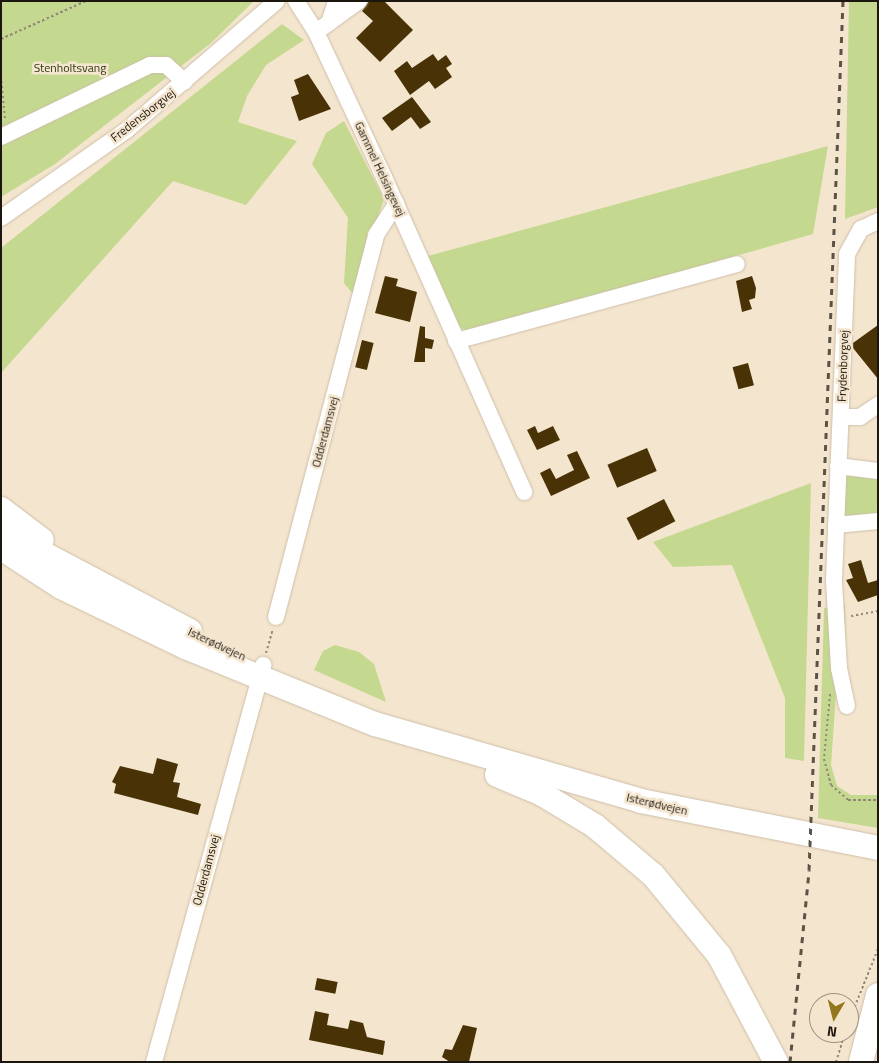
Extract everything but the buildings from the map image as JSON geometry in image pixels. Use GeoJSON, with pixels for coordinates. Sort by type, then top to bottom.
{"type":"FeatureCollection","features":[{"type":"Feature","properties":{"kind":"highway"},"geometry":{"type":"LineString","coordinates":[[1,509],[102,587]]}},
{"type":"Feature","properties":{"kind":"highway","name":"Isterødvejen"},"geometry":{"type":"LineString","coordinates":[[1,531],[261,672],[405,723],[440,742]]}},
{"type":"Feature","properties":{"kind":"highway","name":"Isterødvejen"},"geometry":{"type":"LineString","coordinates":[[1,548],[61,587],[261,672],[375,724],[566,780],[721,819],[878,848]]}},
{"type":"Feature","properties":{"kind":"highway"},"geometry":{"type":"LineString","coordinates":[[1,560],[61,587]]}},
{"type":"Feature","properties":{"kind":"highway"},"geometry":{"type":"LineString","coordinates":[[375,724],[542,794],[596,826],[653,875],[690,915],[719,955],[776,1062]]}},
{"type":"Feature","properties":{"kind":"highway"},"geometry":{"type":"LineString","coordinates":[[566,780],[616,784],[878,834]]}},
{"type":"Feature","properties":{"kind":"highway"},"geometry":{"type":"LineString","coordinates":[[861,1062],[878,995]]}},
{"type":"Feature","properties":{"kind":"street","name":"Fredensborgvej"},"geometry":{"type":"LineString","coordinates":[[1,218],[186,82],[277,1]]}},
{"type":"Feature","properties":{"kind":"street","name":"Gammel Helsingevej"},"geometry":{"type":"LineString","coordinates":[[296,1],[322,28],[396,204],[524,492]]}},
{"type":"Feature","properties":{"kind":"street"},"geometry":{"type":"LineString","coordinates":[[322,28],[336,1]]}},
{"type":"Feature","properties":{"kind":"street"},"geometry":{"type":"LineString","coordinates":[[322,28],[359,1]]}},
{"type":"Feature","properties":{"kind":"street"},"geometry":{"type":"LineString","coordinates":[[2,137],[150,65],[166,65],[186,82]]}},
{"type":"Feature","properties":{"kind":"street","name":"Odderdamsvej"},"geometry":{"type":"LineString","coordinates":[[276,617],[376,235],[396,204]]}},
{"type":"Feature","properties":{"kind":"street","name":"Frydenborgvej"},"geometry":{"type":"LineString","coordinates":[[847,706],[838,668],[836,525],[847,254],[861,230],[878,221]]}},
{"type":"Feature","properties":{"kind":"street"},"geometry":{"type":"LineString","coordinates":[[456,340],[737,264]]}},
{"type":"Feature","properties":{"kind":"street"},"geometry":{"type":"LineString","coordinates":[[841,417],[860,417],[878,404]]}},
{"type":"Feature","properties":{"kind":"street"},"geometry":{"type":"LineString","coordinates":[[838,466],[878,471]]}},
{"type":"Feature","properties":{"kind":"street"},"geometry":{"type":"LineString","coordinates":[[836,525],[878,521]]}},
{"type":"Feature","properties":{"kind":"street","name":"Odderdamsvej"},"geometry":{"type":"LineString","coordinates":[[154,1062],[261,672]]}},
{"type":"Feature","properties":{"kind":"path"},"geometry":{"type":"LineString","coordinates":[[1,39],[86,1]]}},
{"type":"Feature","properties":{"kind":"path"},"geometry":{"type":"LineString","coordinates":[[1,76],[7,106],[2,137]]}},
{"type":"Feature","properties":{"kind":"path"},"geometry":{"type":"LineString","coordinates":[[836,618],[878,611]]}},
{"type":"Feature","properties":{"kind":"path"},"geometry":{"type":"LineString","coordinates":[[261,672],[276,617]]}},
{"type":"Feature","properties":{"kind":"path"},"geometry":{"type":"LineString","coordinates":[[838,668],[827,708],[826,770],[831,785],[848,800],[878,800]]}},
{"type":"Feature","properties":{"kind":"path"},"geometry":{"type":"LineString","coordinates":[[859,997],[878,950]]}},
{"type":"Feature","properties":{"kind":"path"},"geometry":{"type":"LineString","coordinates":[[836,1062],[842,1043]]}},
{"type":"Feature","properties":{"kind":"green space","name":"Stenholtsvang"},"geometry":{"type":"Polygon","coordinates":[[[1,1],[254,1],[211,43],[55,164],[1,197],[1,1]]]}},
{"type":"Feature","properties":{"kind":"green space"},"geometry":{"type":"Polygon","coordinates":[[[849,1],[878,1],[878,207],[845,219],[849,1]]]}},
{"type":"Feature","properties":{"kind":"green space"},"geometry":{"type":"Polygon","coordinates":[[[282,24],[304,40],[266,65],[247,96],[238,122],[297,141],[246,205],[173,181],[1,373],[1,248],[282,24]]]}},
{"type":"Feature","properties":{"kind":"green space"},"geometry":{"type":"Polygon","coordinates":[[[344,121],[384,199],[353,294],[344,283],[348,218],[312,164],[326,133],[344,121]]]}},
{"type":"Feature","properties":{"kind":"green space"},"geometry":{"type":"Polygon","coordinates":[[[828,146],[813,234],[468,332],[456,325],[428,256],[828,146]]]}},
{"type":"Feature","properties":{"kind":"green space"},"geometry":{"type":"Polygon","coordinates":[[[845,476],[878,477],[877,517],[844,516],[845,476]]]}},
{"type":"Feature","properties":{"kind":"green space"},"geometry":{"type":"Polygon","coordinates":[[[811,483],[804,761],[785,758],[785,698],[732,565],[673,567],[653,542],[811,483]]]}},
{"type":"Feature","properties":{"kind":"green space"},"geometry":{"type":"Polygon","coordinates":[[[845,605],[846,662],[836,695],[831,765],[837,786],[851,795],[878,795],[878,828],[818,818],[824,608],[845,605]]]}},
{"type":"Feature","properties":{"kind":"green space"},"geometry":{"type":"Polygon","coordinates":[[[335,645],[359,652],[374,664],[386,702],[314,670],[323,651],[335,645]]]}},
{"type":"Feature","properties":{"kind":"railway"},"geometry":{"type":"LineString","coordinates":[[790,1062],[809,870],[843,1]]}}]}
